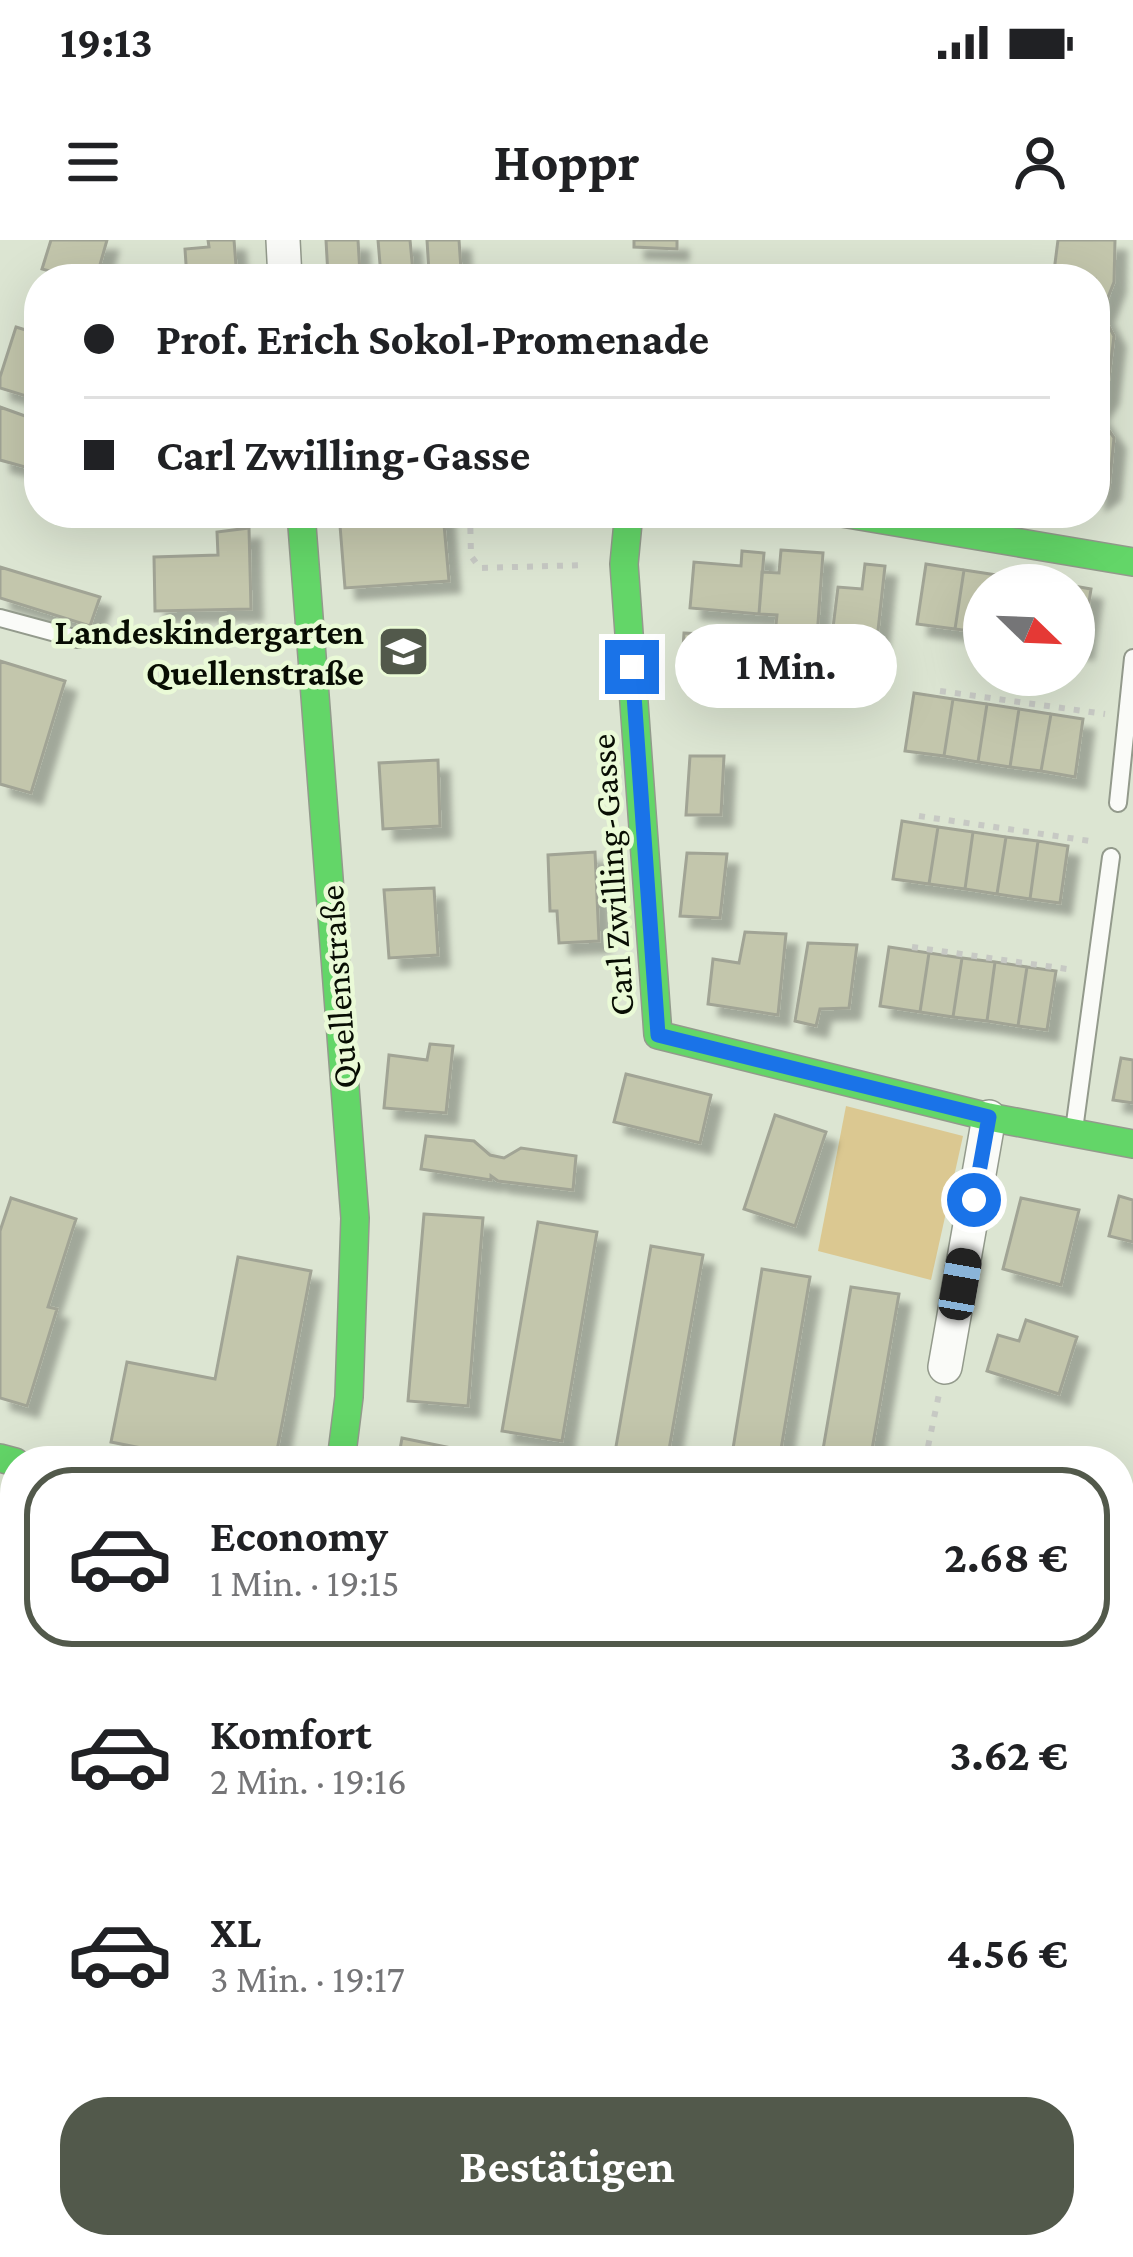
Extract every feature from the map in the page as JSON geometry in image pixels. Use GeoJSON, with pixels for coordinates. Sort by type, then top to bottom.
{"type":"FeatureCollection","features":[{"type":"Feature","properties":{"kind":"street","name":"Quellenstraße"},"geometry":{"type":"LineString","coordinates":[[303,528],[355,1218],[349,1397],[342,1446]]}},
{"type":"Feature","properties":{"kind":"street","name":"Carl Zwilling-Gasse"},"geometry":{"type":"LineString","coordinates":[[627,528],[624,565],[658,1035],[989,1117],[1133,1144]]}},
{"type":"Feature","properties":{"kind":"street"},"geometry":{"type":"LineString","coordinates":[[931,528],[1133,562]]}},
{"type":"Feature","properties":{"kind":"street"},"geometry":{"type":"LineString","coordinates":[[945,1367],[989,1117]]}},
{"type":"Feature","properties":{"kind":"lane"},"geometry":{"type":"LineString","coordinates":[[0,617],[77,639]]}},
{"type":"Feature","properties":{"kind":"lane"},"geometry":{"type":"LineString","coordinates":[[1118,803],[1133,658]]}},
{"type":"Feature","properties":{"kind":"lane"},"geometry":{"type":"LineString","coordinates":[[1074,1133],[1111,857]]}},
{"type":"Feature","properties":{"kind":"path"},"geometry":{"type":"LineString","coordinates":[[470,528],[471,556],[480,568],[624,565]]}},
{"type":"Feature","properties":{"kind":"path"},"geometry":{"type":"LineString","coordinates":[[940,691],[1126,717]]}},
{"type":"Feature","properties":{"kind":"path"},"geometry":{"type":"LineString","coordinates":[[919,816],[1113,844],[1111,857]]}},
{"type":"Feature","properties":{"kind":"path"},"geometry":{"type":"LineString","coordinates":[[912,946],[1096,973]]}},
{"type":"Feature","properties":{"kind":"path"},"geometry":{"type":"LineString","coordinates":[[928,1446],[945,1367]]}},
{"type":"Feature","properties":{"kind":"shaded area"},"geometry":{"type":"Polygon","coordinates":[[[846,1106],[963,1136],[931,1280],[818,1251],[846,1106]]]}},
{"type":"Feature","properties":{"kind":"building"},"geometry":{"type":"Polygon","coordinates":[[[51,240],[107,240],[100,264],[44,264],[51,240]]]}},
{"type":"Feature","properties":{"kind":"building"},"geometry":{"type":"Polygon","coordinates":[[[208,240],[234,240],[236,264],[186,264],[185,249],[209,247],[208,240]]]}},
{"type":"Feature","properties":{"kind":"building"},"geometry":{"type":"Polygon","coordinates":[[[326,240],[358,240],[359,264],[327,264],[326,240]]]}},
{"type":"Feature","properties":{"kind":"building"},"geometry":{"type":"Polygon","coordinates":[[[378,240],[410,240],[412,264],[380,264],[378,240]]]}},
{"type":"Feature","properties":{"kind":"building"},"geometry":{"type":"Polygon","coordinates":[[[427,240],[459,240],[461,264],[428,264],[427,240]]]}},
{"type":"Feature","properties":{"kind":"building"},"geometry":{"type":"Polygon","coordinates":[[[634,240],[677,240],[677,249],[634,247],[634,240]]]}},
{"type":"Feature","properties":{"kind":"building"},"geometry":{"type":"Polygon","coordinates":[[[1058,240],[1115,240],[1110,292],[1110,264],[1055,264],[1058,240]]]}},
{"type":"Feature","properties":{"kind":"building"},"geometry":{"type":"Polygon","coordinates":[[[16,327],[24,329],[24,395],[0,388],[16,327]]]}},
{"type":"Feature","properties":{"kind":"building"},"geometry":{"type":"Polygon","coordinates":[[[0,407],[24,416],[24,467],[0,460],[0,407]]]}},
{"type":"Feature","properties":{"kind":"building"},"geometry":{"type":"Polygon","coordinates":[[[1110,432],[1114,438],[1110,479],[1110,432]]]}},
{"type":"Feature","properties":{"kind":"building"},"geometry":{"type":"Polygon","coordinates":[[[249,528],[251,609],[155,611],[154,557],[218,555],[217,532],[249,528]]]}},
{"type":"Feature","properties":{"kind":"building"},"geometry":{"type":"Polygon","coordinates":[[[340,528],[444,528],[449,581],[345,588],[340,528]]]}},
{"type":"Feature","properties":{"kind":"building"},"geometry":{"type":"Polygon","coordinates":[[[781,550],[823,553],[817,637],[775,634],[777,615],[759,614],[762,572],[779,573],[781,550]]]}},
{"type":"Feature","properties":{"kind":"building"},"geometry":{"type":"Polygon","coordinates":[[[742,551],[764,553],[759,614],[690,608],[694,562],[741,566],[742,551]]]}},
{"type":"Feature","properties":{"kind":"building"},"geometry":{"type":"Polygon","coordinates":[[[865,564],[885,566],[875,658],[830,652],[838,587],[862,589],[865,564]]]}},
{"type":"Feature","properties":{"kind":"building"},"geometry":{"type":"Polygon","coordinates":[[[926,564],[963,570],[955,629],[917,624],[926,564]]]}},
{"type":"Feature","properties":{"kind":"building"},"geometry":{"type":"Polygon","coordinates":[[[0,567],[100,597],[90,626],[0,598],[0,567]]]}},
{"type":"Feature","properties":{"kind":"building"},"geometry":{"type":"Polygon","coordinates":[[[963,577],[963,630],[955,629],[963,577]]]}},
{"type":"Feature","properties":{"kind":"building"},"geometry":{"type":"Polygon","coordinates":[[[684,633],[742,636],[739,681],[681,677],[684,633]]]}},
{"type":"Feature","properties":{"kind":"building"},"geometry":{"type":"Polygon","coordinates":[[[0,661],[65,681],[31,793],[0,784],[0,661]]]}},
{"type":"Feature","properties":{"kind":"building"},"geometry":{"type":"Polygon","coordinates":[[[914,693],[953,699],[944,756],[905,751],[914,693]]]}},
{"type":"Feature","properties":{"kind":"building"},"geometry":{"type":"Polygon","coordinates":[[[953,699],[987,704],[978,762],[944,756],[953,699]]]}},
{"type":"Feature","properties":{"kind":"building"},"geometry":{"type":"Polygon","coordinates":[[[987,704],[1019,709],[1010,767],[978,762],[987,704]]]}},
{"type":"Feature","properties":{"kind":"building"},"geometry":{"type":"Polygon","coordinates":[[[1019,709],[1051,714],[1041,771],[1010,767],[1019,709]]]}},
{"type":"Feature","properties":{"kind":"building"},"geometry":{"type":"Polygon","coordinates":[[[1051,714],[1083,719],[1075,777],[1041,771],[1051,714]]]}},
{"type":"Feature","properties":{"kind":"building"},"geometry":{"type":"Polygon","coordinates":[[[690,756],[724,756],[721,815],[686,815],[690,756]]]}},
{"type":"Feature","properties":{"kind":"building"},"geometry":{"type":"Polygon","coordinates":[[[438,760],[440,826],[383,829],[379,763],[438,760]]]}},
{"type":"Feature","properties":{"kind":"building"},"geometry":{"type":"Polygon","coordinates":[[[902,821],[938,827],[929,884],[893,879],[902,821]]]}},
{"type":"Feature","properties":{"kind":"building"},"geometry":{"type":"Polygon","coordinates":[[[938,827],[973,832],[965,889],[929,884],[938,827]]]}},
{"type":"Feature","properties":{"kind":"building"},"geometry":{"type":"Polygon","coordinates":[[[973,832],[1006,837],[997,894],[965,889],[973,832]]]}},
{"type":"Feature","properties":{"kind":"building"},"geometry":{"type":"Polygon","coordinates":[[[1006,837],[1038,841],[1030,899],[997,894],[1006,837]]]}},
{"type":"Feature","properties":{"kind":"building"},"geometry":{"type":"Polygon","coordinates":[[[1038,841],[1068,846],[1060,903],[1030,899],[1038,841]]]}},
{"type":"Feature","properties":{"kind":"building"},"geometry":{"type":"Polygon","coordinates":[[[595,852],[599,941],[559,943],[557,911],[550,911],[548,855],[595,852]]]}},
{"type":"Feature","properties":{"kind":"building"},"geometry":{"type":"Polygon","coordinates":[[[687,853],[727,854],[720,918],[680,916],[687,853]]]}},
{"type":"Feature","properties":{"kind":"building"},"geometry":{"type":"Polygon","coordinates":[[[434,888],[438,955],[389,958],[384,890],[434,888]]]}},
{"type":"Feature","properties":{"kind":"building"},"geometry":{"type":"Polygon","coordinates":[[[745,932],[786,934],[778,1015],[708,1004],[713,959],[739,963],[745,932]]]}},
{"type":"Feature","properties":{"kind":"building"},"geometry":{"type":"Polygon","coordinates":[[[808,943],[857,945],[849,1008],[820,1009],[816,1026],[795,1021],[808,943]]]}},
{"type":"Feature","properties":{"kind":"building"},"geometry":{"type":"Polygon","coordinates":[[[889,947],[929,953],[920,1012],[880,1006],[889,947]]]}},
{"type":"Feature","properties":{"kind":"building"},"geometry":{"type":"Polygon","coordinates":[[[929,953],[962,958],[953,1017],[920,1012],[929,953]]]}},
{"type":"Feature","properties":{"kind":"building"},"geometry":{"type":"Polygon","coordinates":[[[962,958],[995,962],[987,1021],[953,1017],[962,958]]]}},
{"type":"Feature","properties":{"kind":"building"},"geometry":{"type":"Polygon","coordinates":[[[995,962],[1027,967],[1018,1026],[987,1021],[995,962]]]}},
{"type":"Feature","properties":{"kind":"building"},"geometry":{"type":"Polygon","coordinates":[[[1027,967],[1056,971],[1047,1030],[1018,1026],[1027,967]]]}},
{"type":"Feature","properties":{"kind":"building"},"geometry":{"type":"Polygon","coordinates":[[[430,1044],[453,1046],[446,1113],[384,1108],[389,1055],[427,1060],[430,1044]]]}},
{"type":"Feature","properties":{"kind":"building"},"geometry":{"type":"Polygon","coordinates":[[[1121,1058],[1133,1060],[1133,1103],[1113,1100],[1121,1058]]]}},
{"type":"Feature","properties":{"kind":"building"},"geometry":{"type":"Polygon","coordinates":[[[626,1074],[711,1095],[700,1143],[614,1122],[626,1074]]]}},
{"type":"Feature","properties":{"kind":"building"},"geometry":{"type":"Polygon","coordinates":[[[775,1115],[826,1132],[795,1226],[744,1209],[775,1115]]]}},
{"type":"Feature","properties":{"kind":"building"},"geometry":{"type":"Polygon","coordinates":[[[426,1136],[474,1141],[490,1155],[504,1158],[521,1148],[576,1156],[573,1190],[421,1169],[426,1136]]]}},
{"type":"Feature","properties":{"kind":"building"},"geometry":{"type":"Polygon","coordinates":[[[1119,1196],[1133,1200],[1133,1242],[1109,1236],[1119,1196]]]}},
{"type":"Feature","properties":{"kind":"building"},"geometry":{"type":"Polygon","coordinates":[[[11,1198],[76,1219],[48,1307],[57,1309],[27,1406],[0,1398],[0,1231],[11,1198]]]}},
{"type":"Feature","properties":{"kind":"building"},"geometry":{"type":"Polygon","coordinates":[[[1021,1198],[1079,1210],[1061,1285],[1003,1269],[1021,1198]]]}},
{"type":"Feature","properties":{"kind":"building"},"geometry":{"type":"Polygon","coordinates":[[[424,1214],[483,1218],[468,1406],[408,1401],[424,1214]]]}},
{"type":"Feature","properties":{"kind":"building"},"geometry":{"type":"Polygon","coordinates":[[[538,1222],[597,1232],[562,1441],[502,1431],[538,1222]]]}},
{"type":"Feature","properties":{"kind":"building"},"geometry":{"type":"Polygon","coordinates":[[[651,1246],[703,1255],[670,1446],[616,1446],[651,1246]]]}},
{"type":"Feature","properties":{"kind":"building"},"geometry":{"type":"Polygon","coordinates":[[[238,1257],[311,1271],[278,1446],[111,1442],[127,1362],[215,1379],[238,1257]]]}},
{"type":"Feature","properties":{"kind":"building"},"geometry":{"type":"Polygon","coordinates":[[[762,1269],[810,1277],[782,1446],[733,1446],[762,1269]]]}},
{"type":"Feature","properties":{"kind":"building"},"geometry":{"type":"Polygon","coordinates":[[[851,1287],[899,1294],[873,1446],[824,1446],[851,1287]]]}},
{"type":"Feature","properties":{"kind":"building"},"geometry":{"type":"Polygon","coordinates":[[[1026,1320],[1077,1337],[1059,1394],[987,1371],[998,1335],[1019,1341],[1026,1320]]]}},
{"type":"Feature","properties":{"kind":"building"},"geometry":{"type":"Polygon","coordinates":[[[402,1438],[441,1446],[401,1446],[402,1438]]]}},
{"type":"Feature","properties":{"kind":"traffic: fast"},"geometry":{"type":"LineString","coordinates":[[302,528],[355,1218],[343,1446]]}},
{"type":"Feature","properties":{"kind":"traffic: fast"},"geometry":{"type":"LineString","coordinates":[[627,528],[624,564],[658,1035],[989,1117],[1133,1144]]}},
{"type":"Feature","properties":{"kind":"traffic: fast"},"geometry":{"type":"LineString","coordinates":[[931,528],[1133,562]]}},
{"type":"Feature","properties":{"kind":"place","name":"Landeskindergarten Quellenstraße"},"geometry":{"type":"Point","coordinates":[403,652]}},
{"type":"Feature","properties":{"kind":"route"},"geometry":{"type":"LineString","coordinates":[[632,667],[658,1035],[989,1117],[974,1200]]}}]}
